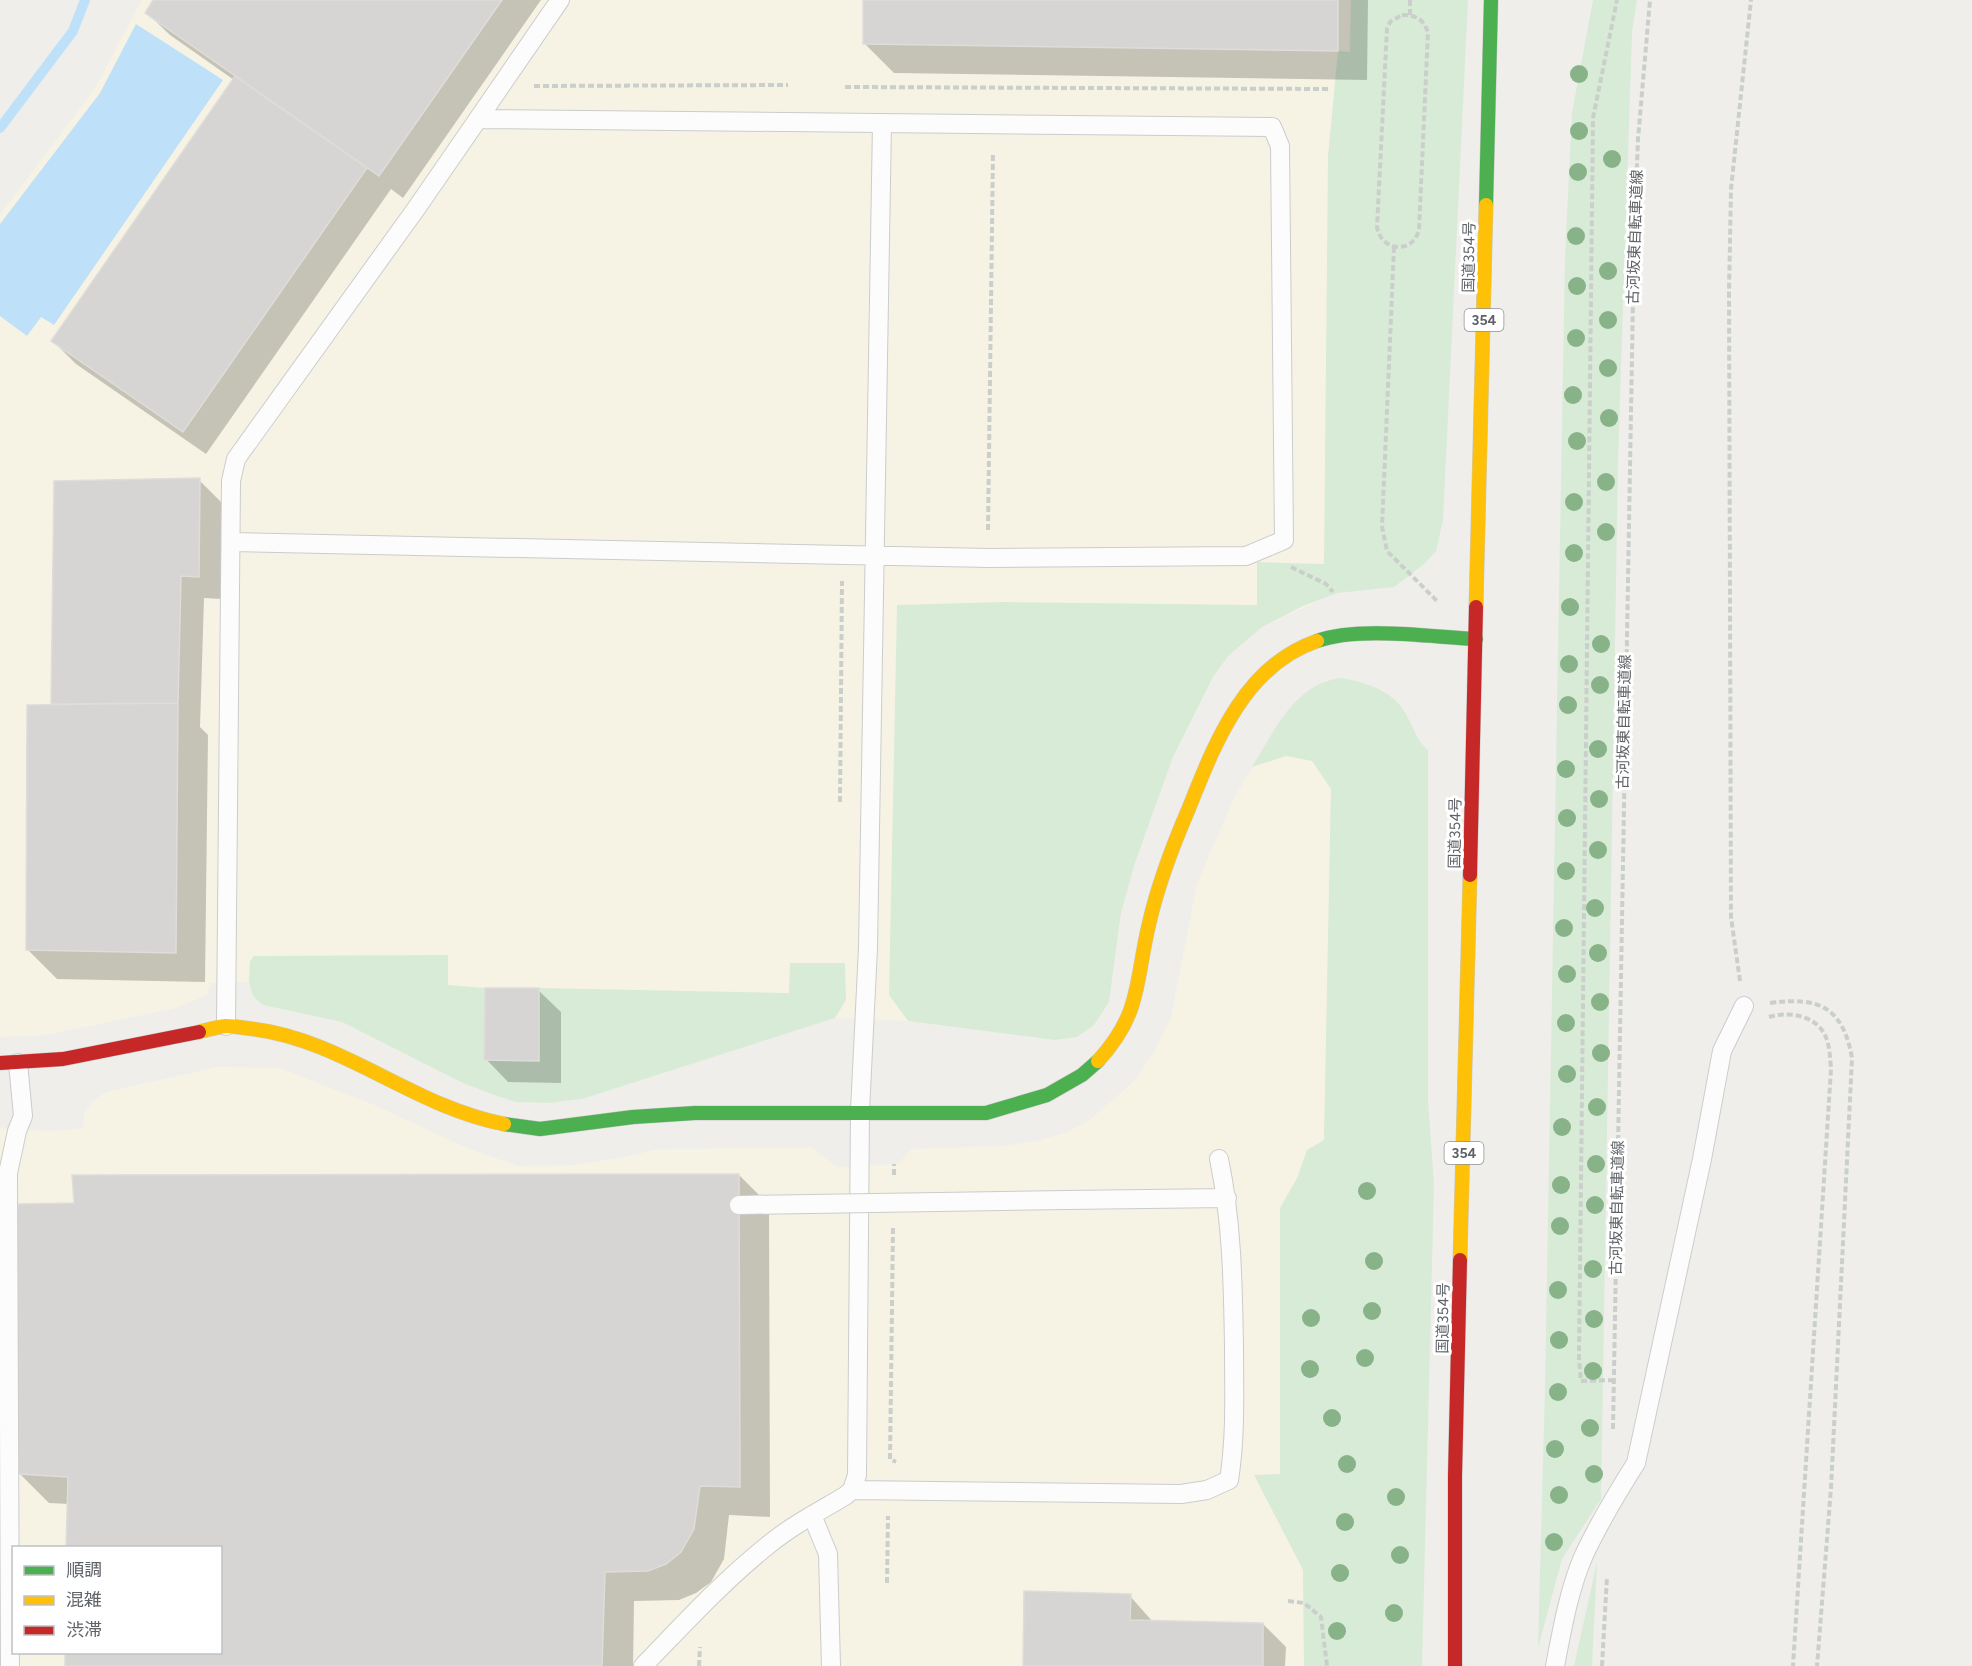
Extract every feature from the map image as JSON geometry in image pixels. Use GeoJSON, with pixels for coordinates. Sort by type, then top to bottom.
{"type":"FeatureCollection","features":[{"type":"Feature","properties":{"kind":"main road","name":"国道354号"},"geometry":{"type":"LineString","coordinates":[[1455,1666],[1455,1476],[1491,0]]}},
{"type":"Feature","properties":{"kind":"main road"},"geometry":{"type":"LineString","coordinates":[[9,1063],[63,1059],[226,1026],[258,1029],[310,1041],[406,1089],[460,1112],[501,1124],[540,1129],[633,1117],[695,1113],[860,1111],[986,1113],[1019,1107],[1060,1091],[1094,1068],[1125,1028],[1135,997],[1149,923],[1177,833],[1220,730],[1259,681],[1287,655],[1321,639],[1364,637],[1476,639]]}},
{"type":"Feature","properties":{"kind":"lane"},"geometry":{"type":"LineString","coordinates":[[226,1026],[231,481],[236,459],[479,119],[560,0]]}},
{"type":"Feature","properties":{"kind":"lane"},"geometry":{"type":"LineString","coordinates":[[231,542],[988,558],[1246,556],[1284,540],[1280,146],[1272,127],[479,119]]}},
{"type":"Feature","properties":{"kind":"lane"},"geometry":{"type":"LineString","coordinates":[[852,1490],[858,1461],[860,1111],[868,948],[882,123]]}},
{"type":"Feature","properties":{"kind":"lane"},"geometry":{"type":"LineString","coordinates":[[1555,1666],[1564,1621],[1583,1557],[1611,1503],[1636,1463],[1702,1159],[1722,1051],[1744,1006]]}},
{"type":"Feature","properties":{"kind":"lane"},"geometry":{"type":"LineString","coordinates":[[9,1063],[23,1116],[17,1131],[8,1173],[10,1666]]}},
{"type":"Feature","properties":{"kind":"lane"},"geometry":{"type":"LineString","coordinates":[[644,1666],[682,1624],[766,1546],[852,1490],[1181,1494],[1207,1490],[1229,1480],[1234,1405],[1232,1265],[1227,1198],[1219,1160]]}},
{"type":"Feature","properties":{"kind":"lane"},"geometry":{"type":"LineString","coordinates":[[739,1204],[1227,1198]]}},
{"type":"Feature","properties":{"kind":"lane"},"geometry":{"type":"LineString","coordinates":[[812,1515],[828,1554],[831,1666]]}},
{"type":"Feature","properties":{"kind":"path"},"geometry":{"type":"LineString","coordinates":[[1410,0],[1410,15]]}},
{"type":"Feature","properties":{"kind":"path"},"geometry":{"type":"LineString","coordinates":[[1614,1380],[1581,1381],[1579,1358],[1593,118],[1617,0]]}},
{"type":"Feature","properties":{"kind":"path","name":"古河坂東自転車道線"},"geometry":{"type":"LineString","coordinates":[[1613,1434],[1634,242],[1639,128],[1650,0]]}},
{"type":"Feature","properties":{"kind":"path"},"geometry":{"type":"LineString","coordinates":[[1751,0],[1731,189],[1729,291],[1731,917],[1744,1006],[1781,1001],[1818,1002],[1838,1018],[1844,1029],[1852,1058],[1831,1488],[1817,1666]]}},
{"type":"Feature","properties":{"kind":"path"},"geometry":{"type":"LineString","coordinates":[[1410,15],[1422,21],[1428,32],[1419,230],[1413,242],[1401,248],[1382,240],[1377,227],[1387,29],[1396,17],[1410,15]]}},
{"type":"Feature","properties":{"kind":"path"},"geometry":{"type":"LineString","coordinates":[[528,86],[788,86]]}},
{"type":"Feature","properties":{"kind":"path"},"geometry":{"type":"LineString","coordinates":[[845,87],[1330,89]]}},
{"type":"Feature","properties":{"kind":"path"},"geometry":{"type":"LineString","coordinates":[[988,540],[993,152]]}},
{"type":"Feature","properties":{"kind":"path"},"geometry":{"type":"LineString","coordinates":[[1394,247],[1382,527],[1387,551],[1442,606]]}},
{"type":"Feature","properties":{"kind":"path"},"geometry":{"type":"LineString","coordinates":[[1290,567],[1326,584],[1333,592]]}},
{"type":"Feature","properties":{"kind":"path"},"geometry":{"type":"LineString","coordinates":[[832,579],[842,579],[840,806]]}},
{"type":"Feature","properties":{"kind":"path"},"geometry":{"type":"LineString","coordinates":[[1764,1018],[1779,1014],[1792,1014],[1811,1022],[1826,1037],[1831,1070],[1793,1666]]}},
{"type":"Feature","properties":{"kind":"path"},"geometry":{"type":"LineString","coordinates":[[894,1164],[894,1176]]}},
{"type":"Feature","properties":{"kind":"path"},"geometry":{"type":"LineString","coordinates":[[893,1223],[890,1459],[899,1464]]}},
{"type":"Feature","properties":{"kind":"path"},"geometry":{"type":"LineString","coordinates":[[887,1582],[889,1513]]}},
{"type":"Feature","properties":{"kind":"path"},"geometry":{"type":"LineString","coordinates":[[1602,1666],[1607,1571]]}},
{"type":"Feature","properties":{"kind":"path"},"geometry":{"type":"LineString","coordinates":[[1288,1600],[1305,1603],[1321,1617],[1327,1666]]}},
{"type":"Feature","properties":{"kind":"path"},"geometry":{"type":"LineString","coordinates":[[699,1666],[700,1646]]}},
{"type":"Feature","properties":{"kind":"shaded area"},"geometry":{"type":"Polygon","coordinates":[[[142,0],[1351,0],[1330,595],[1262,627],[1228,655],[1213,677],[1173,757],[1135,863],[1121,913],[1109,1002],[1094,1025],[1077,1037],[1055,1040],[908,1021],[835,1018],[582,1099],[548,1103],[516,1102],[494,1095],[465,1084],[342,1022],[263,1005],[253,996],[249,982],[211,983],[207,995],[176,1008],[46,1035],[0,1037],[0,215],[94,90],[142,0]]]}},
{"type":"Feature","properties":{"kind":"shaded area"},"geometry":{"type":"Polygon","coordinates":[[[1329,679],[1331,789],[1324,1140],[1303,1570],[1304,1666],[0,1666],[0,1128],[49,1131],[83,1129],[84,1115],[92,1102],[106,1092],[218,1067],[279,1068],[372,1104],[469,1149],[519,1166],[575,1165],[658,1149],[812,1148],[837,1167],[898,1164],[911,1149],[1003,1146],[1037,1141],[1065,1133],[1088,1121],[1112,1101],[1134,1081],[1153,1054],[1171,1017],[1197,884],[1234,798],[1282,718],[1301,696],[1329,679]]]}},
{"type":"Feature","properties":{"kind":"green space"},"geometry":{"type":"Polygon","coordinates":[[[1351,0],[1468,0],[1443,520],[1436,551],[1424,564],[1394,587],[1337,593],[1303,606],[1262,627],[1228,656],[1213,677],[1173,757],[1135,863],[1121,913],[1109,1002],[1094,1025],[1077,1037],[1055,1040],[908,1021],[889,995],[897,605],[1004,602],[1257,605],[1257,562],[1324,564],[1328,156],[1338,51],[1350,52],[1351,0]]]}},
{"type":"Feature","properties":{"kind":"green space"},"geometry":{"type":"Polygon","coordinates":[[[1593,0],[1637,0],[1632,32],[1618,460],[1601,1499],[1562,1559],[1538,1648],[1545,1389],[1565,257],[1572,113],[1593,0]]]}},
{"type":"Feature","properties":{"kind":"green space"},"geometry":{"type":"Polygon","coordinates":[[[1342,678],[1372,686],[1389,695],[1403,709],[1419,739],[1428,750],[1428,1102],[1434,1184],[1422,1666],[1304,1666],[1303,1570],[1254,1475],[1280,1474],[1280,1208],[1297,1178],[1307,1150],[1324,1140],[1331,789],[1312,761],[1286,756],[1252,767],[1278,725],[1299,699],[1311,689],[1342,678]]]}},
{"type":"Feature","properties":{"kind":"green space"},"geometry":{"type":"Polygon","coordinates":[[[448,955],[448,985],[485,988],[484,1059],[538,1061],[539,988],[789,993],[790,963],[845,963],[846,1000],[835,1018],[582,1099],[548,1103],[516,1102],[494,1095],[465,1084],[342,1022],[263,1005],[253,996],[249,982],[250,961],[254,956],[448,955]]]}},
{"type":"Feature","properties":{"kind":"green space"},"geometry":{"type":"Polygon","coordinates":[[[1597,1562],[1592,1666],[1574,1666],[1597,1562]]]}},
{"type":"Feature","properties":{"kind":"water"},"geometry":{"type":"Polygon","coordinates":[[[136,24],[223,80],[54,325],[41,317],[27,336],[0,316],[0,224],[100,93],[136,24]]]}},
{"type":"Feature","properties":{"kind":"building"},"geometry":{"type":"Polygon","coordinates":[[[153,0],[502,0],[379,176],[145,13],[153,0]]]}},
{"type":"Feature","properties":{"kind":"building"},"geometry":{"type":"Polygon","coordinates":[[[863,0],[1338,0],[1338,51],[863,44],[863,0]]]}},
{"type":"Feature","properties":{"kind":"building"},"geometry":{"type":"Polygon","coordinates":[[[235,76],[367,168],[183,432],[51,341],[235,76]]]}},
{"type":"Feature","properties":{"kind":"building"},"geometry":{"type":"Polygon","coordinates":[[[200,478],[199,577],[181,576],[178,703],[51,704],[54,481],[200,478]]]}},
{"type":"Feature","properties":{"kind":"building"},"geometry":{"type":"Polygon","coordinates":[[[178,703],[176,953],[26,950],[27,705],[178,703]]]}},
{"type":"Feature","properties":{"kind":"building"},"geometry":{"type":"Polygon","coordinates":[[[485,988],[539,988],[539,1061],[484,1060],[485,988]]]}},
{"type":"Feature","properties":{"kind":"building"},"geometry":{"type":"Polygon","coordinates":[[[739,1174],[740,1487],[700,1486],[694,1529],[681,1552],[666,1564],[648,1571],[605,1572],[602,1666],[65,1666],[65,1654],[222,1654],[222,1546],[66,1546],[68,1477],[18,1474],[17,1204],[74,1203],[72,1175],[739,1174]]]}},
{"type":"Feature","properties":{"kind":"building"},"geometry":{"type":"Polygon","coordinates":[[[1024,1591],[1131,1594],[1130,1620],[1263,1623],[1263,1666],[1023,1666],[1024,1591]]]}},
{"type":"Feature","properties":{"kind":"waterway"},"geometry":{"type":"LineString","coordinates":[[0,128],[73,31],[85,0]]}},
{"type":"Feature","properties":{"kind":"traffic: fast"},"geometry":{"type":"LineString","coordinates":[[1486,205],[1491,0]]}},
{"type":"Feature","properties":{"kind":"traffic: fast"},"geometry":{"type":"LineString","coordinates":[[1317,641],[1353,634],[1374,633],[1476,639]]}},
{"type":"Feature","properties":{"kind":"traffic: fast"},"geometry":{"type":"LineString","coordinates":[[504,1124],[540,1129],[633,1117],[695,1113],[986,1113],[1047,1095],[1082,1075],[1098,1061]]}},
{"type":"Feature","properties":{"kind":"traffic: slow"},"geometry":{"type":"LineString","coordinates":[[1476,607],[1486,205]]}},
{"type":"Feature","properties":{"kind":"traffic: slow"},"geometry":{"type":"LineString","coordinates":[[1098,1061],[1123,1028],[1130,1012],[1161,879],[1199,783],[1222,733],[1251,688],[1270,668],[1292,653],[1317,641]]}},
{"type":"Feature","properties":{"kind":"traffic: slow"},"geometry":{"type":"LineString","coordinates":[[1460,1260],[1470,875]]}},
{"type":"Feature","properties":{"kind":"traffic: slow"},"geometry":{"type":"LineString","coordinates":[[199,1032],[229,1026],[286,1036],[348,1059],[439,1104],[504,1124]]}},
{"type":"Feature","properties":{"kind":"traffic: jam"},"geometry":{"type":"LineString","coordinates":[[1470,875],[1476,607]]}},
{"type":"Feature","properties":{"kind":"traffic: jam"},"geometry":{"type":"LineString","coordinates":[[0,1063],[63,1059],[199,1032]]}},
{"type":"Feature","properties":{"kind":"traffic: jam"},"geometry":{"type":"LineString","coordinates":[[1455,1666],[1455,1476],[1460,1260]]}}]}
